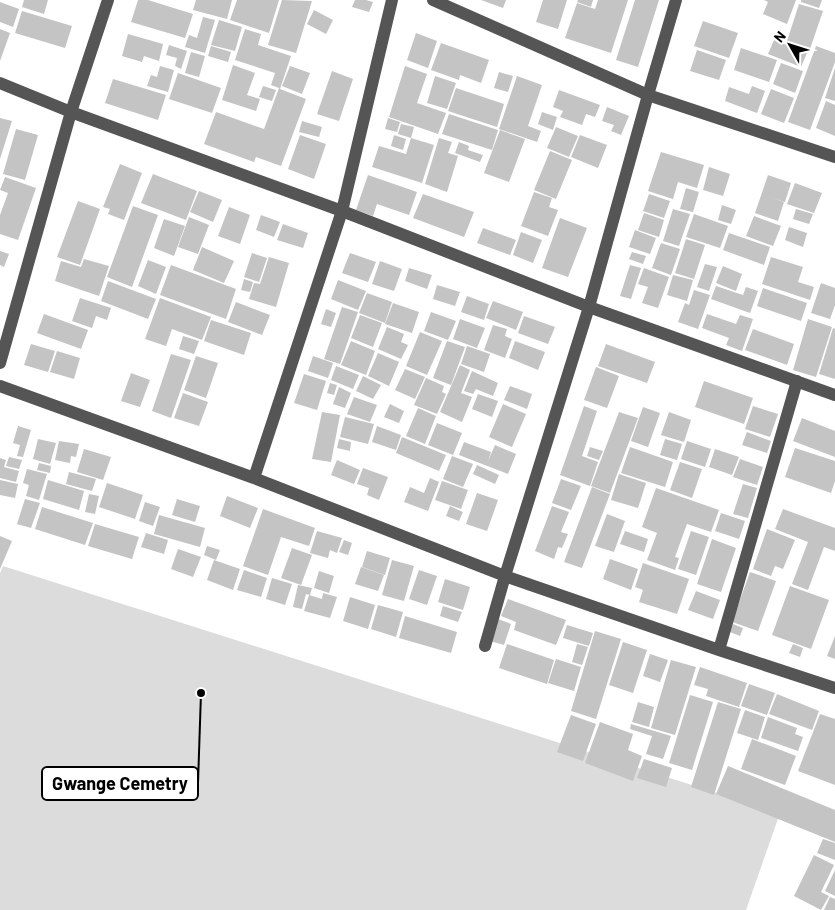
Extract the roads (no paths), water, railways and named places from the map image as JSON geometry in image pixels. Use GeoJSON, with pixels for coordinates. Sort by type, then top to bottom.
{"type":"FeatureCollection","features":[{"type":"Feature","properties":{"kind":"street"},"geometry":{"type":"LineString","coordinates":[[0,363],[71,112],[108,0]]}},
{"type":"Feature","properties":{"kind":"street"},"geometry":{"type":"LineString","coordinates":[[254,478],[342,211],[392,0]]}},
{"type":"Feature","properties":{"kind":"street"},"geometry":{"type":"LineString","coordinates":[[433,0],[648,95],[835,157]]}},
{"type":"Feature","properties":{"kind":"street"},"geometry":{"type":"LineString","coordinates":[[486,646],[505,576],[589,307],[676,0]]}},
{"type":"Feature","properties":{"kind":"street"},"geometry":{"type":"LineString","coordinates":[[0,83],[71,112],[342,211],[589,307],[835,395]]}},
{"type":"Feature","properties":{"kind":"street"},"geometry":{"type":"LineString","coordinates":[[719,650],[797,381]]}},
{"type":"Feature","properties":{"kind":"street"},"geometry":{"type":"LineString","coordinates":[[0,386],[254,478],[505,576],[835,688]]}},
{"type":"Feature","properties":{"kind":"place","name":"Gwange Cemetry"},"geometry":{"type":"Point","coordinates":[201,693]}}]}
